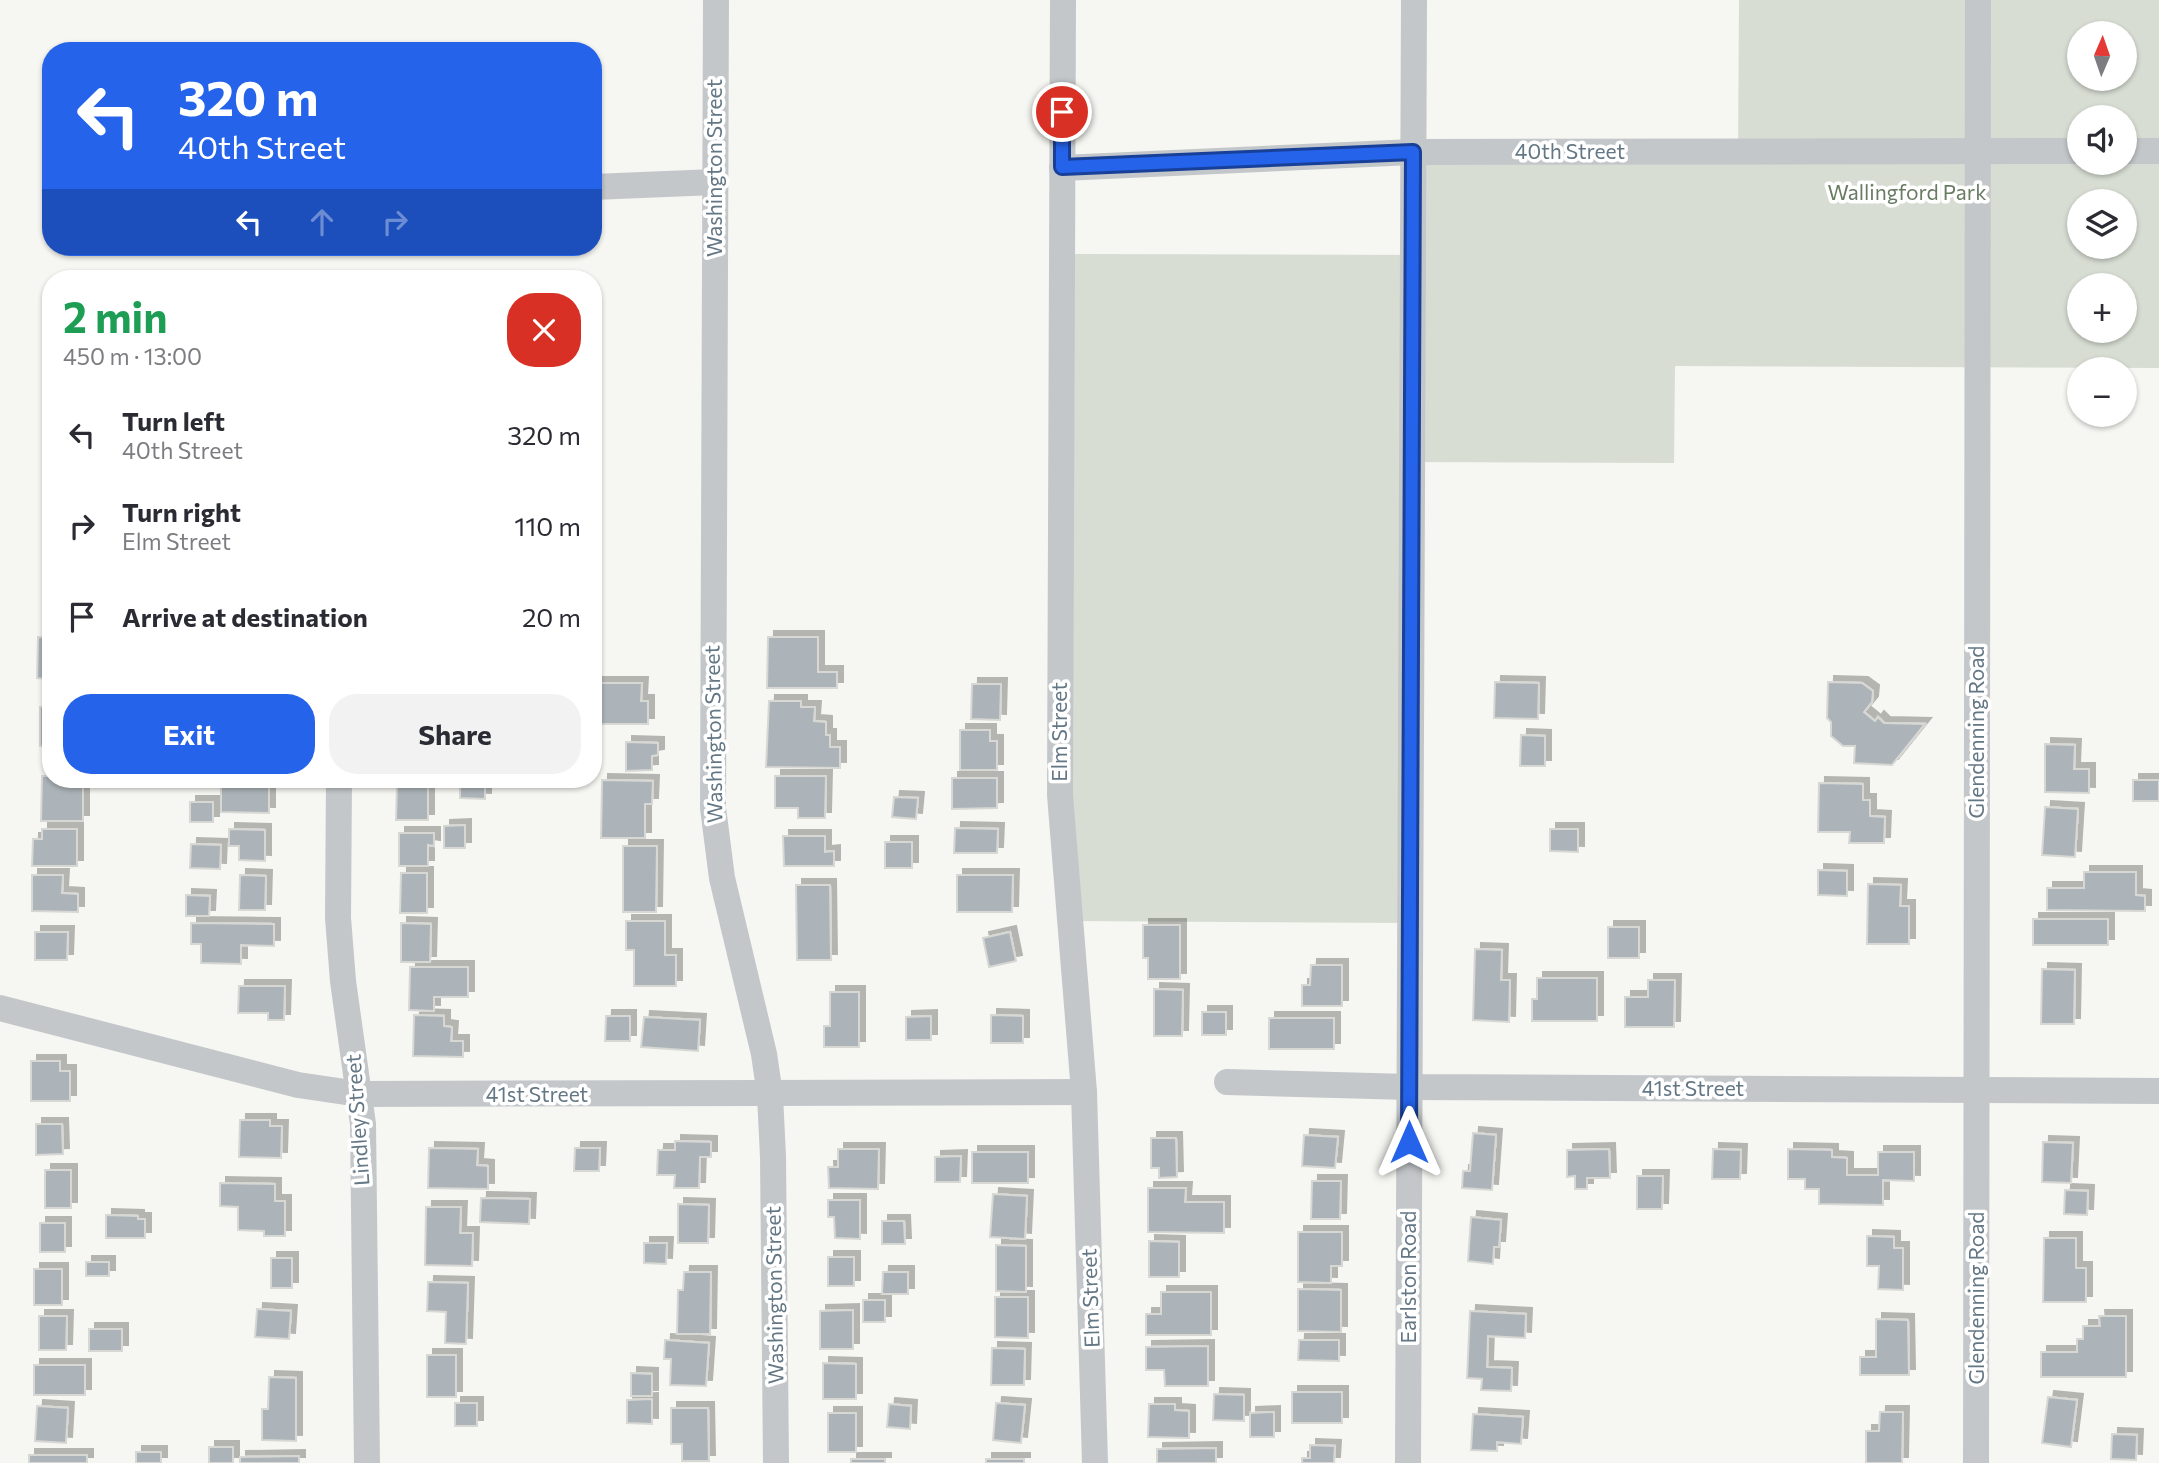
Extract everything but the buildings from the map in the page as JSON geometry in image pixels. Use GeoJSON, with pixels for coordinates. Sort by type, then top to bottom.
{"type":"FeatureCollection","features":[{"type":"Feature","properties":{"kind":"street","name":"Washington Street"},"geometry":{"type":"LineString","coordinates":[[716,0],[713,807],[722,878],[764,1054],[770,1095],[774,1157],[776,1463]]}},
{"type":"Feature","properties":{"kind":"street","name":"Elm Street"},"geometry":{"type":"LineString","coordinates":[[1063,0],[1060,795],[1084,1092],[1096,1463]]}},
{"type":"Feature","properties":{"kind":"street","name":"Earlston Road"},"geometry":{"type":"LineString","coordinates":[[1408,1463],[1414,0]]}},
{"type":"Feature","properties":{"kind":"street","name":"Glendenning Road"},"geometry":{"type":"LineString","coordinates":[[1976,1463],[1978,0]]}},
{"type":"Feature","properties":{"kind":"street"},"geometry":{"type":"LineString","coordinates":[[2137,151],[2159,150]]}},
{"type":"Feature","properties":{"kind":"street","name":"40th Street"},"geometry":{"type":"LineString","coordinates":[[1062,167],[1413,152],[2067,151]]}},
{"type":"Feature","properties":{"kind":"street"},"geometry":{"type":"LineString","coordinates":[[602,187],[715,182]]}},
{"type":"Feature","properties":{"kind":"street","name":"Lindley Street"},"geometry":{"type":"LineString","coordinates":[[339,788],[338,918],[343,981],[363,1124],[367,1463]]}},
{"type":"Feature","properties":{"kind":"street","name":"41st Street"},"geometry":{"type":"LineString","coordinates":[[0,1008],[298,1084],[359,1094],[770,1095],[1084,1092]]}},
{"type":"Feature","properties":{"kind":"street","name":"41st Street"},"geometry":{"type":"LineString","coordinates":[[1227,1082],[1409,1087],[2159,1091]]}},
{"type":"Feature","properties":{"kind":"green space","name":"Wallingford Park"},"geometry":{"type":"Polygon","coordinates":[[[1739,0],[2159,0],[2159,368],[2137,368],[2137,357],[2067,357],[2067,368],[1675,366],[1674,463],[1409,462],[1407,923],[1072,921],[1073,254],[1421,255],[1422,161],[1738,163],[1739,0]]]}},
{"type":"Feature","properties":{"kind":"route"},"geometry":{"type":"LineString","coordinates":[[1062,112],[1062,167],[1413,152],[1409,1142]]}}]}
